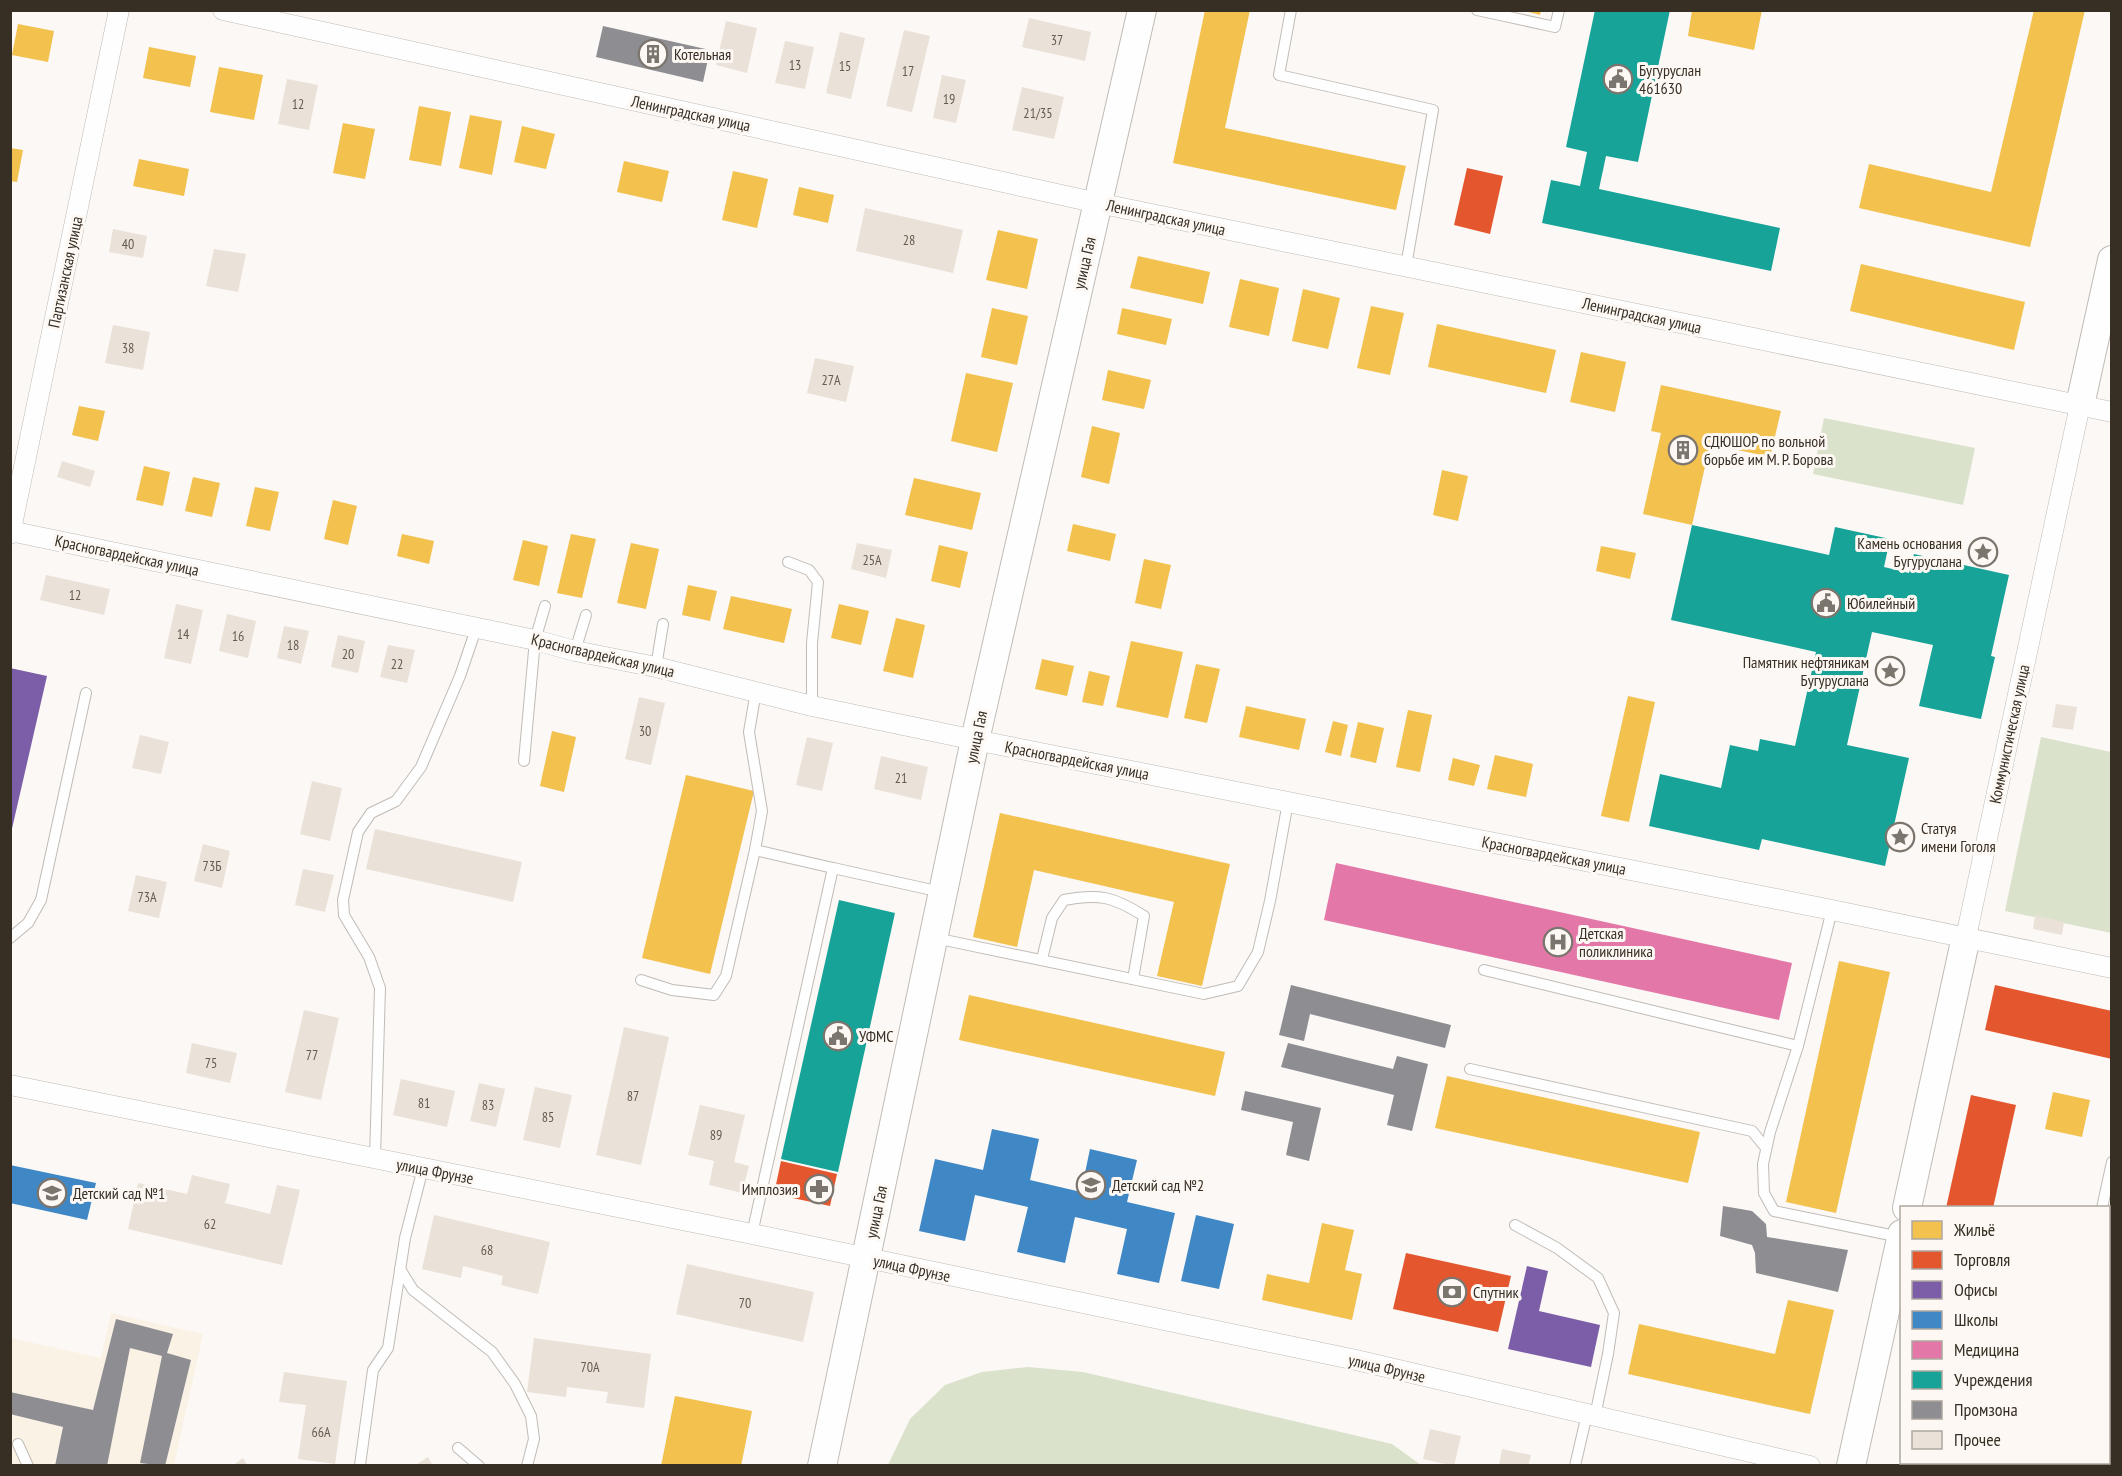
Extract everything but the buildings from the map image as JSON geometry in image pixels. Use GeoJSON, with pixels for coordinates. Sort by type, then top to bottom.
{"type":"FeatureCollection","features":[{"type":"Feature","properties":{"kind":"street","name":"Партизанская улица"},"geometry":{"type":"LineString","coordinates":[[11,532],[119,10]]}},
{"type":"Feature","properties":{"kind":"street","name":"Ленинградская улица"},"geometry":{"type":"LineString","coordinates":[[223,10],[1098,203],[2112,412]]}},
{"type":"Feature","properties":{"kind":"street","name":"улица Гая"},"geometry":{"type":"LineString","coordinates":[[822,1466],[975,740],[1142,10]]}},
{"type":"Feature","properties":{"kind":"street","name":"Коммунистическая улица"},"geometry":{"type":"LineString","coordinates":[[1907,1206],[2112,260]]}},
{"type":"Feature","properties":{"kind":"street","name":"Красногвардейская улица"},"geometry":{"type":"LineString","coordinates":[[11,532],[536,640],[812,706],[975,740],[1832,910],[2112,968]]}},
{"type":"Feature","properties":{"kind":"street","name":"улица Фрунзе"},"geometry":{"type":"LineString","coordinates":[[10,1085],[752,1234],[1356,1360],[1809,1466]]}},
{"type":"Feature","properties":{"kind":"street"},"geometry":{"type":"LineString","coordinates":[[1851,1466],[1900,1241]]}},
{"type":"Feature","properties":{"kind":"lane"},"geometry":{"type":"LineString","coordinates":[[1291,10],[1279,75],[1432,110],[1406,266]]}},
{"type":"Feature","properties":{"kind":"lane"},"geometry":{"type":"LineString","coordinates":[[1477,10],[1555,27],[1559,10]]}},
{"type":"Feature","properties":{"kind":"lane"},"geometry":{"type":"LineString","coordinates":[[788,562],[809,570],[818,582],[812,643],[812,706]]}},
{"type":"Feature","properties":{"kind":"lane"},"geometry":{"type":"LineString","coordinates":[[524,761],[536,640],[545,606]]}},
{"type":"Feature","properties":{"kind":"lane"},"geometry":{"type":"LineString","coordinates":[[575,651],[586,615]]}},
{"type":"Feature","properties":{"kind":"lane"},"geometry":{"type":"LineString","coordinates":[[656,667],[663,624]]}},
{"type":"Feature","properties":{"kind":"lane"},"geometry":{"type":"LineString","coordinates":[[375,1158],[380,988],[369,957],[344,915],[344,900],[358,832],[371,813],[396,801],[421,767],[460,676],[476,629]]}},
{"type":"Feature","properties":{"kind":"lane"},"geometry":{"type":"LineString","coordinates":[[641,980],[672,990],[714,995],[726,976],[762,811],[749,732],[756,691]]}},
{"type":"Feature","properties":{"kind":"lane"},"geometry":{"type":"LineString","coordinates":[[10,938],[28,923],[41,900],[86,693]]}},
{"type":"Feature","properties":{"kind":"lane"},"geometry":{"type":"LineString","coordinates":[[934,938],[1204,994],[1238,986],[1258,952],[1288,802]]}},
{"type":"Feature","properties":{"kind":"lane"},"geometry":{"type":"LineString","coordinates":[[755,850],[944,893]]}},
{"type":"Feature","properties":{"kind":"lane"},"geometry":{"type":"LineString","coordinates":[[752,1234],[833,868]]}},
{"type":"Feature","properties":{"kind":"lane"},"geometry":{"type":"LineString","coordinates":[[1042,959],[1052,918],[1064,900],[1089,895],[1122,902],[1144,916],[1133,979]]}},
{"type":"Feature","properties":{"kind":"lane"},"geometry":{"type":"LineString","coordinates":[[1832,910],[1798,1046],[1763,1164],[1764,1193],[1774,1211],[1900,1236]]}},
{"type":"Feature","properties":{"kind":"lane"},"geometry":{"type":"LineString","coordinates":[[1484,970],[1798,1046]]}},
{"type":"Feature","properties":{"kind":"lane"},"geometry":{"type":"LineString","coordinates":[[1470,1069],[1752,1131],[1767,1148]]}},
{"type":"Feature","properties":{"kind":"lane"},"geometry":{"type":"LineString","coordinates":[[2102,1206],[2112,1162]]}},
{"type":"Feature","properties":{"kind":"lane"},"geometry":{"type":"LineString","coordinates":[[360,1465],[373,1370],[388,1348],[405,1238],[423,1168]]}},
{"type":"Feature","properties":{"kind":"lane"},"geometry":{"type":"LineString","coordinates":[[1515,1225],[1557,1248],[1598,1278],[1614,1313],[1608,1354],[1575,1466]]}},
{"type":"Feature","properties":{"kind":"lane"},"geometry":{"type":"LineString","coordinates":[[400,1269],[413,1290],[492,1352],[515,1384],[531,1416],[534,1439],[527,1466]]}},
{"type":"Feature","properties":{"kind":"lane"},"geometry":{"type":"LineString","coordinates":[[18,1444],[28,1466]]}},
{"type":"Feature","properties":{"kind":"lane"},"geometry":{"type":"LineString","coordinates":[[458,1448],[479,1466]]}},
{"type":"Feature","properties":{"kind":"shaded area"},"geometry":{"type":"Polygon","coordinates":[[[111,1313],[203,1334],[174,1465],[11,1466],[11,1338],[101,1358],[111,1313]]]}},
{"type":"Feature","properties":{"kind":"green space"},"geometry":{"type":"Polygon","coordinates":[[[1824,418],[1975,448],[1963,505],[1813,474],[1824,418]]]}},
{"type":"Feature","properties":{"kind":"green space"},"geometry":{"type":"Polygon","coordinates":[[[2041,737],[2111,752],[2111,933],[2005,911],[2041,737]]]}},
{"type":"Feature","properties":{"kind":"green space"},"geometry":{"type":"Polygon","coordinates":[[[1028,1367],[1083,1372],[1392,1444],[1421,1465],[888,1465],[910,1419],[945,1385],[982,1372],[1028,1367]]]}},
{"type":"Feature","properties":{"kind":"place","name":"Котельная"},"geometry":{"type":"Point","coordinates":[653,54]}},
{"type":"Feature","properties":{"kind":"place","name":"Бугуруслан 461630"},"geometry":{"type":"Point","coordinates":[1618,79]}},
{"type":"Feature","properties":{"kind":"place","name":"СДЮШОР по вольной борьбе им М. Р. Борова"},"geometry":{"type":"Point","coordinates":[1683,450]}},
{"type":"Feature","properties":{"kind":"place","name":"Камень основания Бугуруслана"},"geometry":{"type":"Point","coordinates":[1983,552]}},
{"type":"Feature","properties":{"kind":"place","name":"Юбилейный"},"geometry":{"type":"Point","coordinates":[1826,603]}},
{"type":"Feature","properties":{"kind":"place","name":"Памятник нефтяникам Бугуруслана"},"geometry":{"type":"Point","coordinates":[1890,671]}},
{"type":"Feature","properties":{"kind":"place","name":"Статуя имени Гоголя"},"geometry":{"type":"Point","coordinates":[1900,837]}},
{"type":"Feature","properties":{"kind":"place","name":"Детская поликлиника"},"geometry":{"type":"Point","coordinates":[1558,942]}},
{"type":"Feature","properties":{"kind":"place","name":"УФМС"},"geometry":{"type":"Point","coordinates":[838,1036]}},
{"type":"Feature","properties":{"kind":"place","name":"Детский сад №2"},"geometry":{"type":"Point","coordinates":[1091,1185]}},
{"type":"Feature","properties":{"kind":"place","name":"Имплозия"},"geometry":{"type":"Point","coordinates":[819,1189]}},
{"type":"Feature","properties":{"kind":"place","name":"Детский сад №1"},"geometry":{"type":"Point","coordinates":[52,1193]}},
{"type":"Feature","properties":{"kind":"place","name":"Спутник"},"geometry":{"type":"Point","coordinates":[1452,1292]}}]}
